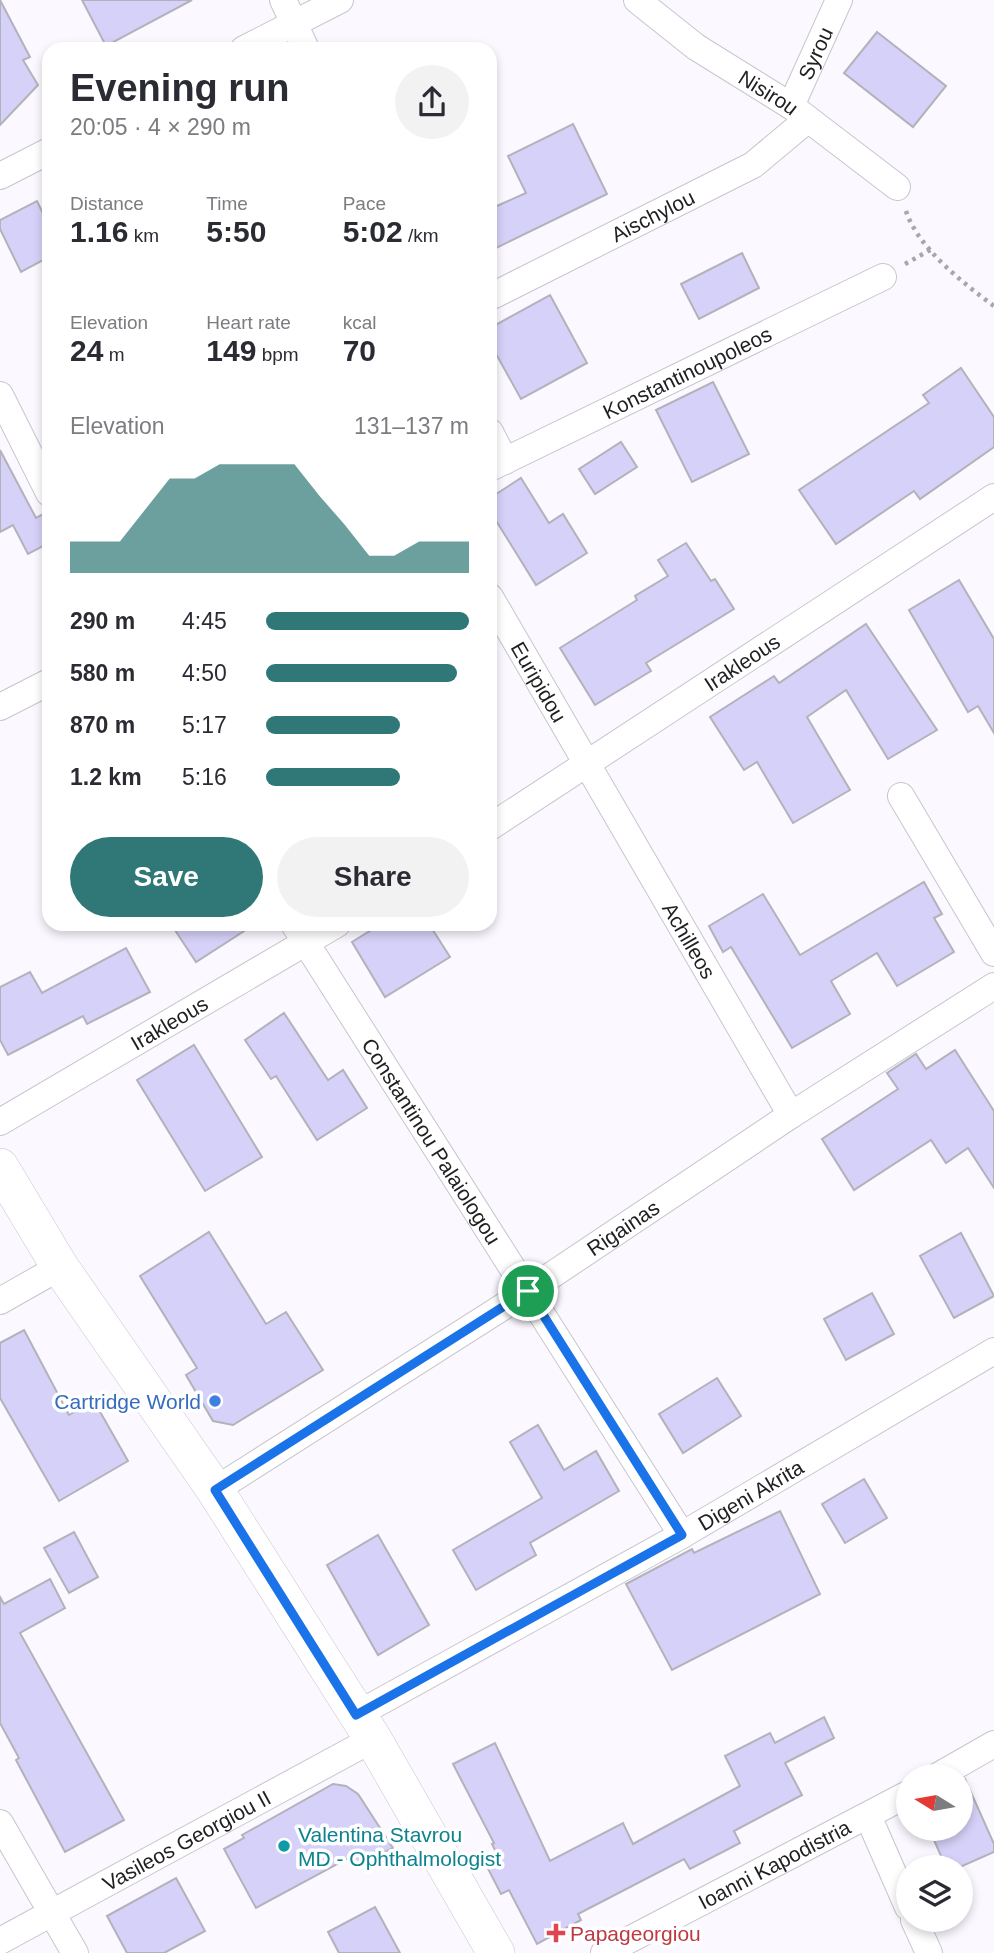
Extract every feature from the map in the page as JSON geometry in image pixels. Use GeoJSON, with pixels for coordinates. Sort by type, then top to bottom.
{"type":"FeatureCollection","features":[{"type":"Feature","properties":{"kind":"street"},"geometry":{"type":"LineString","coordinates":[[252,42],[288,12],[340,0]]}},
{"type":"Feature","properties":{"kind":"street","name":"Nisirou"},"geometry":{"type":"LineString","coordinates":[[637,0],[696,47],[799,113],[898,187]]}},
{"type":"Feature","properties":{"kind":"street","name":"Syrou"},"geometry":{"type":"LineString","coordinates":[[799,113],[839,0]]}},
{"type":"Feature","properties":{"kind":"street"},"geometry":{"type":"LineString","coordinates":[[288,12],[303,42]]}},
{"type":"Feature","properties":{"kind":"street","name":"Aischylou"},"geometry":{"type":"LineString","coordinates":[[497,293],[753,165],[799,113]]}},
{"type":"Feature","properties":{"kind":"street"},"geometry":{"type":"LineString","coordinates":[[0,176],[42,154]]}},
{"type":"Feature","properties":{"kind":"street","name":"Konstantinoupoleos"},"geometry":{"type":"LineString","coordinates":[[497,465],[883,277]]}},
{"type":"Feature","properties":{"kind":"street"},"geometry":{"type":"LineString","coordinates":[[0,395],[42,480]]}},
{"type":"Feature","properties":{"kind":"street","name":"Irakleous"},"geometry":{"type":"LineString","coordinates":[[497,823],[994,497]]}},
{"type":"Feature","properties":{"kind":"street","name":"Euripidou"},"geometry":{"type":"LineString","coordinates":[[497,609],[588,765]]}},
{"type":"Feature","properties":{"kind":"street"},"geometry":{"type":"LineString","coordinates":[[0,707],[42,686]]}},
{"type":"Feature","properties":{"kind":"street","name":"Achilleos"},"geometry":{"type":"LineString","coordinates":[[588,765],[791,1115]]}},
{"type":"Feature","properties":{"kind":"street"},"geometry":{"type":"LineString","coordinates":[[901,796],[994,953]]}},
{"type":"Feature","properties":{"kind":"street","name":"Irakleous"},"geometry":{"type":"LineString","coordinates":[[0,1122],[301,934]]}},
{"type":"Feature","properties":{"kind":"street","name":"Constantinou Palaiologou"},"geometry":{"type":"LineString","coordinates":[[301,934],[682,1535]]}},
{"type":"Feature","properties":{"kind":"street","name":"Rigainas"},"geometry":{"type":"LineString","coordinates":[[215,1490],[528,1291],[791,1115],[994,986]]}},
{"type":"Feature","properties":{"kind":"street"},"geometry":{"type":"LineString","coordinates":[[0,1167],[60,1267],[215,1490],[365,1727],[496,1953]]}},
{"type":"Feature","properties":{"kind":"street"},"geometry":{"type":"LineString","coordinates":[[0,1301],[60,1267]]}},
{"type":"Feature","properties":{"kind":"street","name":"Digeni Akrita"},"geometry":{"type":"LineString","coordinates":[[365,1727],[682,1535],[994,1351]]}},
{"type":"Feature","properties":{"kind":"street","name":"Vasileos Georgiou II"},"geometry":{"type":"LineString","coordinates":[[0,1941],[52,1914],[365,1727]]}},
{"type":"Feature","properties":{"kind":"street"},"geometry":{"type":"LineString","coordinates":[[960,1764],[994,1744]]}},
{"type":"Feature","properties":{"kind":"street","name":"Ioanni Kapodistria"},"geometry":{"type":"LineString","coordinates":[[604,1953],[896,1801]]}},
{"type":"Feature","properties":{"kind":"street"},"geometry":{"type":"LineString","coordinates":[[869,1816],[896,1879]]}},
{"type":"Feature","properties":{"kind":"street"},"geometry":{"type":"LineString","coordinates":[[0,1823],[75,1953]]}},
{"type":"Feature","properties":{"kind":"street"},"geometry":{"type":"LineString","coordinates":[[919,1932],[929,1953]]}},
{"type":"Feature","properties":{"kind":"path"},"geometry":{"type":"LineString","coordinates":[[898,187],[910,223],[956,278],[994,306]]}},
{"type":"Feature","properties":{"kind":"building"},"geometry":{"type":"Polygon","coordinates":[[[0,0],[30,57],[23,60],[38,85],[0,125],[0,0]]]}},
{"type":"Feature","properties":{"kind":"building"},"geometry":{"type":"Polygon","coordinates":[[[82,0],[192,0],[113,42],[104,42],[82,0]]]}},
{"type":"Feature","properties":{"kind":"building"},"geometry":{"type":"Polygon","coordinates":[[[877,32],[946,86],[913,127],[844,73],[877,32]]]}},
{"type":"Feature","properties":{"kind":"building"},"geometry":{"type":"Polygon","coordinates":[[[573,124],[607,194],[497,248],[497,206],[526,193],[508,156],[573,124]]]}},
{"type":"Feature","properties":{"kind":"building"},"geometry":{"type":"Polygon","coordinates":[[[37,201],[42,211],[42,261],[21,272],[0,229],[0,220],[37,201]]]}},
{"type":"Feature","properties":{"kind":"building"},"geometry":{"type":"Polygon","coordinates":[[[742,253],[759,288],[699,319],[681,284],[742,253]]]}},
{"type":"Feature","properties":{"kind":"building"},"geometry":{"type":"Polygon","coordinates":[[[550,295],[587,363],[521,399],[497,356],[497,324],[550,295]]]}},
{"type":"Feature","properties":{"kind":"building"},"geometry":{"type":"Polygon","coordinates":[[[961,368],[994,417],[994,447],[920,499],[914,491],[836,544],[799,490],[929,403],[923,395],[961,368]]]}},
{"type":"Feature","properties":{"kind":"building"},"geometry":{"type":"Polygon","coordinates":[[[713,382],[749,454],[692,482],[656,410],[713,382]]]}},
{"type":"Feature","properties":{"kind":"building"},"geometry":{"type":"Polygon","coordinates":[[[621,442],[637,467],[595,494],[579,469],[621,442]]]}},
{"type":"Feature","properties":{"kind":"building"},"geometry":{"type":"Polygon","coordinates":[[[0,450],[36,518],[42,515],[42,547],[28,554],[13,525],[0,532],[0,450]]]}},
{"type":"Feature","properties":{"kind":"building"},"geometry":{"type":"Polygon","coordinates":[[[521,478],[549,523],[563,514],[587,553],[536,585],[497,522],[497,493],[521,478]]]}},
{"type":"Feature","properties":{"kind":"building"},"geometry":{"type":"Polygon","coordinates":[[[686,543],[711,581],[715,579],[734,609],[646,663],[651,671],[595,705],[560,648],[637,600],[635,596],[668,576],[658,560],[686,543]]]}},
{"type":"Feature","properties":{"kind":"building"},"geometry":{"type":"Polygon","coordinates":[[[959,580],[994,639],[994,733],[978,706],[968,712],[909,610],[959,580]]]}},
{"type":"Feature","properties":{"kind":"building"},"geometry":{"type":"Polygon","coordinates":[[[866,624],[937,730],[888,759],[846,690],[807,717],[850,790],[793,823],[757,762],[744,770],[710,717],[774,676],[779,683],[866,624]]]}},
{"type":"Feature","properties":{"kind":"building"},"geometry":{"type":"Polygon","coordinates":[[[924,882],[942,914],[934,918],[954,952],[897,986],[877,953],[831,981],[850,1014],[792,1048],[731,947],[723,952],[709,926],[763,894],[800,955],[924,882]]]}},
{"type":"Feature","properties":{"kind":"building"},"geometry":{"type":"Polygon","coordinates":[[[176,931],[244,931],[196,962],[176,931]]]}},
{"type":"Feature","properties":{"kind":"building"},"geometry":{"type":"Polygon","coordinates":[[[370,931],[433,931],[450,957],[385,997],[352,942],[370,931]]]}},
{"type":"Feature","properties":{"kind":"building"},"geometry":{"type":"Polygon","coordinates":[[[126,948],[150,992],[87,1024],[83,1016],[8,1055],[0,1040],[0,987],[30,972],[42,993],[126,948]]]}},
{"type":"Feature","properties":{"kind":"building"},"geometry":{"type":"Polygon","coordinates":[[[284,1013],[328,1080],[343,1070],[367,1108],[317,1140],[276,1076],[271,1079],[245,1040],[284,1013]]]}},
{"type":"Feature","properties":{"kind":"building"},"geometry":{"type":"Polygon","coordinates":[[[194,1045],[262,1157],[205,1191],[137,1080],[194,1045]]]}},
{"type":"Feature","properties":{"kind":"building"},"geometry":{"type":"Polygon","coordinates":[[[955,1050],[994,1111],[994,1188],[968,1148],[946,1163],[931,1140],[854,1190],[822,1139],[898,1089],[887,1073],[916,1054],[926,1069],[955,1050]]]}},
{"type":"Feature","properties":{"kind":"building"},"geometry":{"type":"Polygon","coordinates":[[[209,1232],[266,1324],[286,1312],[323,1370],[233,1425],[213,1421],[186,1375],[197,1368],[140,1276],[209,1232]]]}},
{"type":"Feature","properties":{"kind":"building"},"geometry":{"type":"Polygon","coordinates":[[[961,1233],[994,1296],[954,1318],[920,1256],[961,1233]]]}},
{"type":"Feature","properties":{"kind":"building"},"geometry":{"type":"Polygon","coordinates":[[[872,1293],[894,1334],[846,1360],[824,1319],[872,1293]]]}},
{"type":"Feature","properties":{"kind":"building"},"geometry":{"type":"Polygon","coordinates":[[[24,1330],[69,1415],[94,1401],[128,1461],[59,1501],[0,1398],[0,1343],[24,1330]]]}},
{"type":"Feature","properties":{"kind":"building"},"geometry":{"type":"Polygon","coordinates":[[[717,1378],[741,1416],[683,1453],[659,1414],[717,1378]]]}},
{"type":"Feature","properties":{"kind":"building"},"geometry":{"type":"Polygon","coordinates":[[[538,1425],[564,1470],[596,1451],[619,1491],[530,1543],[536,1555],[476,1590],[453,1550],[542,1498],[510,1442],[538,1425]]]}},
{"type":"Feature","properties":{"kind":"building"},"geometry":{"type":"Polygon","coordinates":[[[864,1479],[887,1518],[845,1543],[822,1504],[864,1479]]]}},
{"type":"Feature","properties":{"kind":"building"},"geometry":{"type":"Polygon","coordinates":[[[780,1511],[820,1594],[672,1670],[626,1584],[692,1549],[694,1553],[780,1511]]]}},
{"type":"Feature","properties":{"kind":"building"},"geometry":{"type":"Polygon","coordinates":[[[74,1532],[98,1577],[69,1593],[44,1548],[74,1532]]]}},
{"type":"Feature","properties":{"kind":"building"},"geometry":{"type":"Polygon","coordinates":[[[378,1535],[429,1625],[378,1655],[327,1565],[378,1535]]]}},
{"type":"Feature","properties":{"kind":"building"},"geometry":{"type":"Polygon","coordinates":[[[50,1579],[65,1608],[20,1633],[124,1820],[65,1852],[16,1760],[19,1758],[0,1723],[0,1597],[4,1604],[50,1579]]]}},
{"type":"Feature","properties":{"kind":"building"},"geometry":{"type":"Polygon","coordinates":[[[824,1717],[834,1738],[785,1763],[802,1795],[734,1831],[740,1843],[690,1869],[684,1859],[578,1914],[581,1920],[537,1944],[509,1890],[501,1894],[483,1859],[496,1852],[492,1844],[494,1843],[453,1764],[495,1743],[550,1861],[623,1823],[633,1844],[740,1786],[725,1756],[770,1733],[775,1743],[824,1717]]]}},
{"type":"Feature","properties":{"kind":"building","name":"Valentina Stavrou MD - Ophthalmologist"},"geometry":{"type":"Polygon","coordinates":[[[333,1784],[346,1786],[358,1794],[393,1848],[355,1867],[350,1857],[256,1908],[224,1849],[244,1838],[242,1835],[333,1784]]]}},
{"type":"Feature","properties":{"kind":"building"},"geometry":{"type":"Polygon","coordinates":[[[973,1797],[994,1844],[994,1852],[973,1861],[973,1855],[941,1855],[934,1841],[973,1841],[973,1797]]]}},
{"type":"Feature","properties":{"kind":"building"},"geometry":{"type":"Polygon","coordinates":[[[176,1878],[205,1931],[164,1953],[127,1953],[107,1916],[176,1878]]]}},
{"type":"Feature","properties":{"kind":"building"},"geometry":{"type":"Polygon","coordinates":[[[375,1907],[400,1953],[339,1953],[328,1932],[375,1907]]]}},
{"type":"Feature","properties":{"kind":"place","name":"Cartridge World"},"geometry":{"type":"Point","coordinates":[215,1401]}},
{"type":"Feature","properties":{"kind":"place","name":"Valentina Stavrou MD - Ophthalmologist"},"geometry":{"type":"Point","coordinates":[284,1846]}},
{"type":"Feature","properties":{"kind":"place","name":"Papageorgiou"},"geometry":{"type":"Point","coordinates":[556,1933]}},
{"type":"Feature","properties":{"kind":"route"},"geometry":{"type":"LineString","coordinates":[[528,1291],[682,1535],[356,1715],[215,1490],[528,1291]]}}]}
